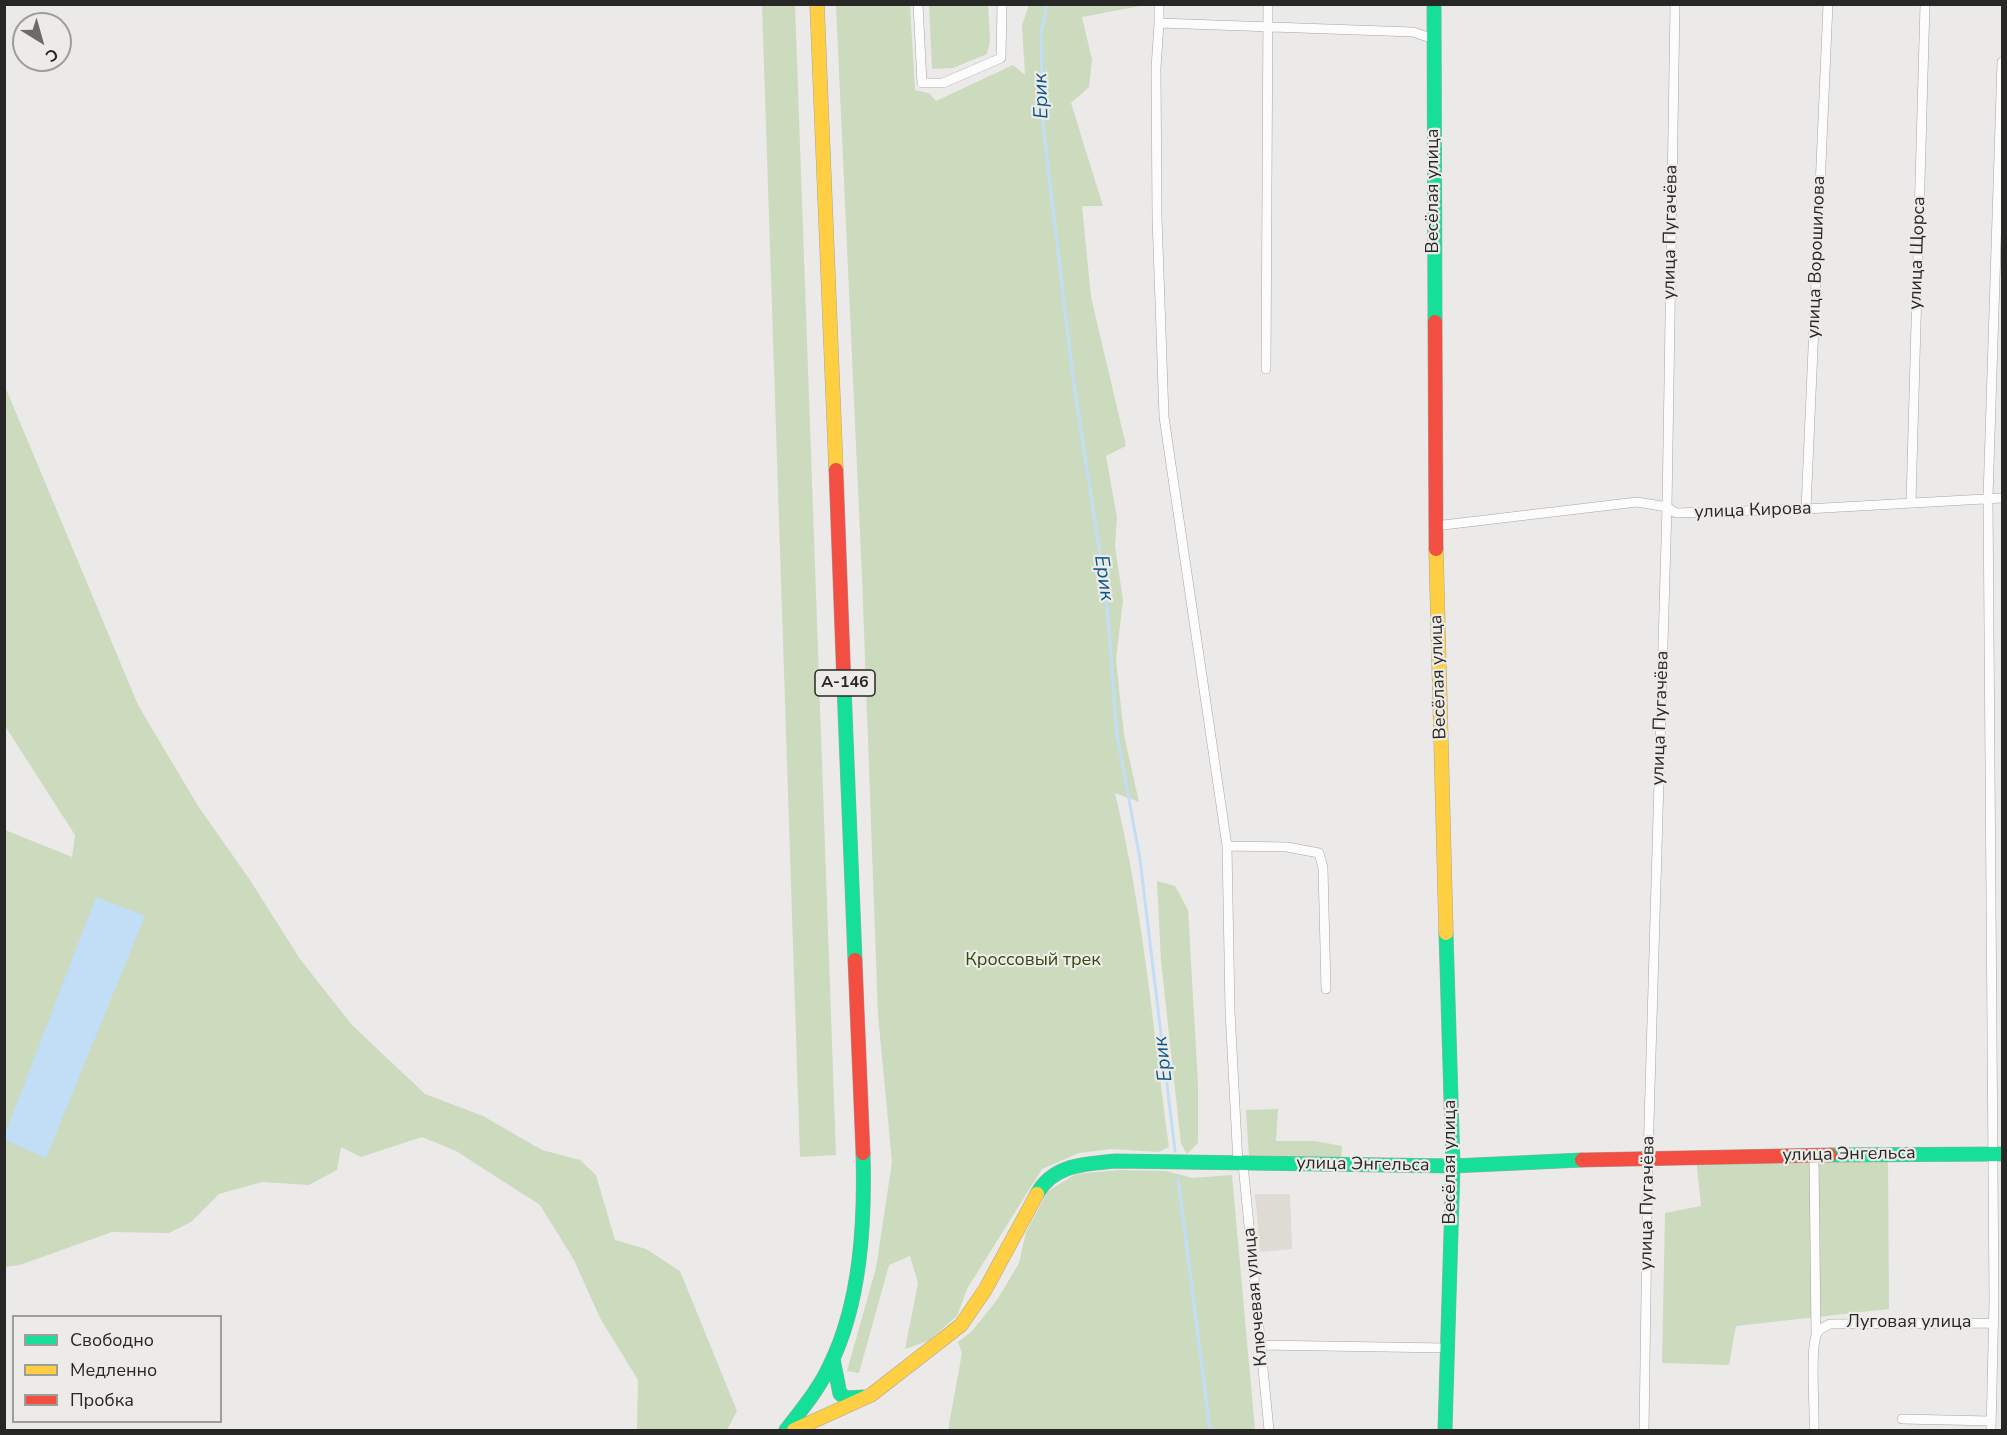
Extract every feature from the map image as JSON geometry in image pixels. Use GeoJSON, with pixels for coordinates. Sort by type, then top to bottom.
{"type":"FeatureCollection","features":[{"type":"Feature","properties":{"kind":"main road","name":"А-146"},"geometry":{"type":"LineString","coordinates":[[786,1431],[833,1359],[847,1318],[861,1239],[864,1185],[817,4]]}},
{"type":"Feature","properties":{"kind":"main road","name":"Весёлая улица"},"geometry":{"type":"LineString","coordinates":[[1434,4],[1435,526],[1453,1167],[1445,1431]]}},
{"type":"Feature","properties":{"kind":"main road","name":"улица Энгельса"},"geometry":{"type":"LineString","coordinates":[[794,1431],[871,1395],[946,1339],[961,1325],[985,1290],[1041,1186],[1059,1171],[1079,1165],[1116,1161],[1453,1167],[1648,1157],[1998,1154]]}},
{"type":"Feature","properties":{"kind":"main road"},"geometry":{"type":"LineString","coordinates":[[833,1359],[840,1394],[847,1398],[871,1395]]}},
{"type":"Feature","properties":{"kind":"street"},"geometry":{"type":"LineString","coordinates":[[918,4],[922,83],[943,83],[1001,58],[1002,4]]}},
{"type":"Feature","properties":{"kind":"street","name":"Ключевая улица"},"geometry":{"type":"LineString","coordinates":[[1159,4],[1156,68],[1157,160],[1164,417],[1227,846],[1230,1011],[1241,1164],[1269,1431]]}},
{"type":"Feature","properties":{"kind":"street"},"geometry":{"type":"LineString","coordinates":[[1266,369],[1266,27],[1268,4]]}},
{"type":"Feature","properties":{"kind":"street","name":"улица Пугачёва"},"geometry":{"type":"LineString","coordinates":[[1644,1431],[1648,1157],[1667,507],[1675,4]]}},
{"type":"Feature","properties":{"kind":"street","name":"улица Ворошилова"},"geometry":{"type":"LineString","coordinates":[[1806,509],[1828,4]]}},
{"type":"Feature","properties":{"kind":"street","name":"улица Щорса"},"geometry":{"type":"LineString","coordinates":[[1911,502],[1925,4]]}},
{"type":"Feature","properties":{"kind":"street"},"geometry":{"type":"LineString","coordinates":[[1159,23],[1413,32],[1434,39]]}},
{"type":"Feature","properties":{"kind":"street"},"geometry":{"type":"LineString","coordinates":[[1902,1419],[1991,1426],[1993,1323],[1998,1300],[1998,1154],[1988,497],[2002,62]]}},
{"type":"Feature","properties":{"kind":"street","name":"улица Кирова"},"geometry":{"type":"LineString","coordinates":[[1435,526],[1637,502],[1667,507],[1676,513],[1806,509],[2002,498]]}},
{"type":"Feature","properties":{"kind":"street"},"geometry":{"type":"LineString","coordinates":[[1227,846],[1287,847],[1319,853],[1323,868],[1326,989]]}},
{"type":"Feature","properties":{"kind":"street"},"geometry":{"type":"LineString","coordinates":[[1814,1156],[1816,1335],[1814,1431]]}},
{"type":"Feature","properties":{"kind":"street","name":"Луговая улица"},"geometry":{"type":"LineString","coordinates":[[1816,1335],[1821,1328],[1830,1324],[1993,1323]]}},
{"type":"Feature","properties":{"kind":"street"},"geometry":{"type":"LineString","coordinates":[[1260,1345],[1446,1348]]}},
{"type":"Feature","properties":{"kind":"shaded area"},"geometry":{"type":"Polygon","coordinates":[[[1255,1194],[1290,1194],[1292,1249],[1260,1252],[1255,1194]]]}},
{"type":"Feature","properties":{"kind":"green space"},"geometry":{"type":"Polygon","coordinates":[[[762,5],[795,5],[836,1155],[800,1157],[762,5]]]}},
{"type":"Feature","properties":{"kind":"green space","name":"Кроссовый трек"},"geometry":{"type":"Polygon","coordinates":[[[836,5],[910,5],[915,90],[929,93],[936,101],[1013,65],[1025,75],[1022,25],[1029,5],[1145,5],[1082,17],[1092,60],[1089,87],[1071,103],[1103,206],[1082,206],[1091,297],[1126,446],[1106,456],[1117,518],[1115,546],[1123,600],[1116,660],[1124,735],[1139,802],[1115,793],[1140,925],[1169,1147],[1159,1152],[1112,1149],[1079,1153],[1042,1169],[967,1289],[957,1316],[928,1341],[905,1349],[918,1283],[910,1256],[889,1265],[859,1373],[847,1371],[876,1268],[892,1162],[878,1015],[862,577],[836,5]]]}},
{"type":"Feature","properties":{"kind":"green space"},"geometry":{"type":"Polygon","coordinates":[[[929,5],[988,5],[990,41],[987,54],[953,68],[932,69],[929,5]]]}},
{"type":"Feature","properties":{"kind":"green space"},"geometry":{"type":"Polygon","coordinates":[[[4,384],[138,705],[198,806],[250,880],[300,959],[352,1025],[425,1094],[483,1116],[542,1150],[580,1160],[596,1175],[615,1240],[646,1249],[680,1271],[737,1411],[727,1430],[637,1430],[638,1380],[600,1318],[574,1260],[540,1205],[456,1151],[422,1137],[361,1157],[341,1147],[337,1170],[309,1185],[262,1182],[219,1194],[191,1222],[169,1233],[112,1232],[20,1265],[5,1267],[5,830],[72,857],[75,835],[5,726],[4,384]]]}},
{"type":"Feature","properties":{"kind":"green space"},"geometry":{"type":"Polygon","coordinates":[[[1157,881],[1175,886],[1188,910],[1198,1083],[1198,1143],[1187,1154],[1181,1144],[1161,961],[1157,881]]]}},
{"type":"Feature","properties":{"kind":"green space"},"geometry":{"type":"Polygon","coordinates":[[[1278,1109],[1276,1141],[1315,1141],[1342,1146],[1341,1159],[1249,1157],[1246,1110],[1278,1109]]]}},
{"type":"Feature","properties":{"kind":"green space"},"geometry":{"type":"Polygon","coordinates":[[[1888,1155],[1889,1309],[1736,1326],[1729,1365],[1662,1363],[1665,1213],[1701,1206],[1696,1157],[1888,1155]]]}},
{"type":"Feature","properties":{"kind":"green space"},"geometry":{"type":"Polygon","coordinates":[[[1118,1170],[1166,1171],[1193,1178],[1232,1175],[1255,1430],[948,1430],[962,1353],[958,1342],[972,1331],[997,1300],[1019,1263],[1026,1232],[1048,1191],[1076,1174],[1118,1170]]]}},
{"type":"Feature","properties":{"kind":"water"},"geometry":{"type":"Polygon","coordinates":[[[96,897],[145,916],[46,1158],[5,1140],[5,1134],[96,897]]]}},
{"type":"Feature","properties":{"kind":"waterway","name":"Ерик"},"geometry":{"type":"LineString","coordinates":[[1047,4],[1041,33],[1043,125],[1073,378],[1106,594],[1117,735],[1140,859],[1175,1151]]}},
{"type":"Feature","properties":{"kind":"waterway","name":"Ерик"},"geometry":{"type":"LineString","coordinates":[[1178,1179],[1210,1430]]}},
{"type":"Feature","properties":{"kind":"traffic: fast"},"geometry":{"type":"LineString","coordinates":[[1434,4],[1435,322]]}},
{"type":"Feature","properties":{"kind":"traffic: fast"},"geometry":{"type":"LineString","coordinates":[[844,686],[855,960]]}},
{"type":"Feature","properties":{"kind":"traffic: fast"},"geometry":{"type":"LineString","coordinates":[[1445,1430],[1453,1166],[1446,933]]}},
{"type":"Feature","properties":{"kind":"traffic: fast"},"geometry":{"type":"LineString","coordinates":[[786,1430],[826,1374],[849,1315],[862,1234],[863,1153]]}},
{"type":"Feature","properties":{"kind":"traffic: fast"},"geometry":{"type":"LineString","coordinates":[[1830,1155],[2002,1154]]}},
{"type":"Feature","properties":{"kind":"traffic: fast"},"geometry":{"type":"LineString","coordinates":[[1037,1194],[1044,1184],[1061,1171],[1071,1167],[1116,1161],[1453,1166],[1582,1160]]}},
{"type":"Feature","properties":{"kind":"traffic: fast"},"geometry":{"type":"LineString","coordinates":[[833,1359],[840,1394],[847,1398],[863,1397]]}},
{"type":"Feature","properties":{"kind":"traffic: slow"},"geometry":{"type":"LineString","coordinates":[[817,4],[836,470]]}},
{"type":"Feature","properties":{"kind":"traffic: slow"},"geometry":{"type":"LineString","coordinates":[[1436,549],[1446,933]]}},
{"type":"Feature","properties":{"kind":"traffic: slow"},"geometry":{"type":"LineString","coordinates":[[794,1430],[871,1395],[961,1325],[985,1290],[1037,1194]]}},
{"type":"Feature","properties":{"kind":"traffic: jam"},"geometry":{"type":"LineString","coordinates":[[1435,322],[1436,549]]}},
{"type":"Feature","properties":{"kind":"traffic: jam"},"geometry":{"type":"LineString","coordinates":[[836,470],[844,686]]}},
{"type":"Feature","properties":{"kind":"traffic: jam"},"geometry":{"type":"LineString","coordinates":[[855,960],[863,1153]]}},
{"type":"Feature","properties":{"kind":"traffic: jam"},"geometry":{"type":"LineString","coordinates":[[1582,1160],[1830,1155]]}}]}
